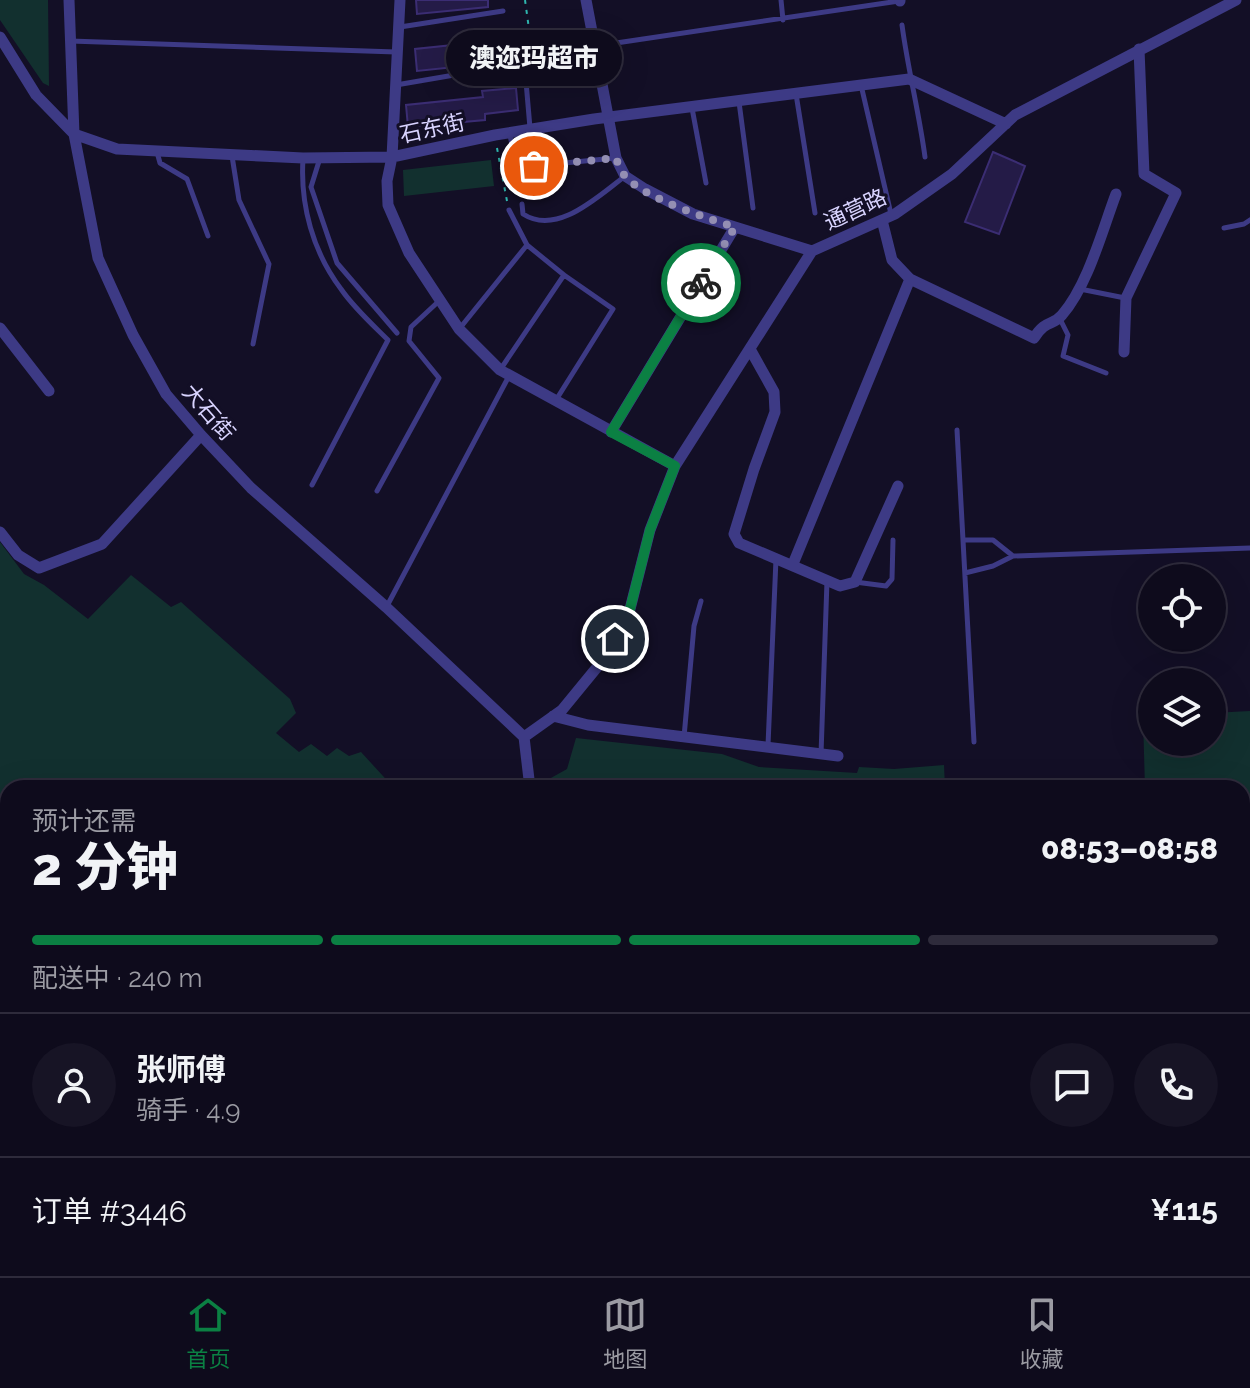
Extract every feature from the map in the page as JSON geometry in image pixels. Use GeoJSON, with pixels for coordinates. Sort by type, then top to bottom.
{"type":"FeatureCollection","features":[{"type":"Feature","properties":{"kind":"street","name":"大石街"},"geometry":{"type":"LineString","coordinates":[[69,0],[74,134],[98,258],[133,335],[166,394],[251,488],[386,607],[524,737]]}},
{"type":"Feature","properties":{"kind":"street"},"geometry":{"type":"LineString","coordinates":[[400,0],[392,157],[387,181],[388,205],[409,253],[459,329],[504,373],[675,466]]}},
{"type":"Feature","properties":{"kind":"street"},"geometry":{"type":"LineString","coordinates":[[586,0],[616,158],[625,176],[693,214],[812,251]]}},
{"type":"Feature","properties":{"kind":"street","name":"通营路"},"geometry":{"type":"LineString","coordinates":[[524,737],[562,710],[603,660],[628,617],[650,530],[675,466],[812,251],[887,218],[952,174],[1015,115],[1236,0]]}},
{"type":"Feature","properties":{"kind":"street","name":"石东街"},"geometry":{"type":"LineString","coordinates":[[0,37],[36,95],[74,134],[117,149],[232,155],[392,157],[495,135],[608,117],[909,79]]}},
{"type":"Feature","properties":{"kind":"street"},"geometry":{"type":"LineString","coordinates":[[1124,352],[1126,298],[1176,193],[1144,174],[1139,49]]}},
{"type":"Feature","properties":{"kind":"street"},"geometry":{"type":"LineString","coordinates":[[909,79],[1006,124]]}},
{"type":"Feature","properties":{"kind":"street"},"geometry":{"type":"LineString","coordinates":[[887,218],[892,260],[910,279],[1034,338],[1043,324],[1060,319],[1079,289],[1116,194]]}},
{"type":"Feature","properties":{"kind":"street"},"geometry":{"type":"LineString","coordinates":[[611,432],[735,227]]}},
{"type":"Feature","properties":{"kind":"street"},"geometry":{"type":"LineString","coordinates":[[793,564],[910,279]]}},
{"type":"Feature","properties":{"kind":"street"},"geometry":{"type":"LineString","coordinates":[[0,328],[49,391]]}},
{"type":"Feature","properties":{"kind":"street"},"geometry":{"type":"LineString","coordinates":[[750,349],[774,392],[775,412],[734,534],[739,543],[840,586],[855,582],[898,486]]}},
{"type":"Feature","properties":{"kind":"street"},"geometry":{"type":"LineString","coordinates":[[0,532],[18,555],[39,568],[102,544],[201,435]]}},
{"type":"Feature","properties":{"kind":"street"},"geometry":{"type":"LineString","coordinates":[[553,716],[588,725],[838,756]]}},
{"type":"Feature","properties":{"kind":"street"},"geometry":{"type":"LineString","coordinates":[[524,737],[529,780]]}},
{"type":"Feature","properties":{"kind":"lane"},"geometry":{"type":"LineString","coordinates":[[781,0],[783,20]]}},
{"type":"Feature","properties":{"kind":"lane"},"geometry":{"type":"LineString","coordinates":[[840,0],[841,10]]}},
{"type":"Feature","properties":{"kind":"lane"},"geometry":{"type":"LineString","coordinates":[[595,46],[900,1]]}},
{"type":"Feature","properties":{"kind":"lane"},"geometry":{"type":"LineString","coordinates":[[399,27],[503,11]]}},
{"type":"Feature","properties":{"kind":"lane"},"geometry":{"type":"LineString","coordinates":[[902,25],[925,157]]}},
{"type":"Feature","properties":{"kind":"lane"},"geometry":{"type":"LineString","coordinates":[[70,41],[397,52]]}},
{"type":"Feature","properties":{"kind":"lane"},"geometry":{"type":"LineString","coordinates":[[395,85],[495,68]]}},
{"type":"Feature","properties":{"kind":"lane"},"geometry":{"type":"LineString","coordinates":[[525,70],[530,129]]}},
{"type":"Feature","properties":{"kind":"lane"},"geometry":{"type":"LineString","coordinates":[[861,85],[887,218]]}},
{"type":"Feature","properties":{"kind":"lane"},"geometry":{"type":"LineString","coordinates":[[796,93],[815,213]]}},
{"type":"Feature","properties":{"kind":"lane"},"geometry":{"type":"LineString","coordinates":[[739,101],[753,208]]}},
{"type":"Feature","properties":{"kind":"lane"},"geometry":{"type":"LineString","coordinates":[[691,107],[706,183]]}},
{"type":"Feature","properties":{"kind":"lane"},"geometry":{"type":"LineString","coordinates":[[510,133],[516,165]]}},
{"type":"Feature","properties":{"kind":"lane"},"geometry":{"type":"LineString","coordinates":[[156,151],[160,163],[187,179],[208,236]]}},
{"type":"Feature","properties":{"kind":"lane"},"geometry":{"type":"LineString","coordinates":[[232,155],[239,200],[269,264],[253,344]]}},
{"type":"Feature","properties":{"kind":"lane"},"geometry":{"type":"LineString","coordinates":[[303,158],[302,180],[313,242],[341,290],[388,340],[312,485]]}},
{"type":"Feature","properties":{"kind":"lane"},"geometry":{"type":"LineString","coordinates":[[320,158],[311,187],[337,263],[397,333]]}},
{"type":"Feature","properties":{"kind":"lane"},"geometry":{"type":"LineString","coordinates":[[534,166],[616,158]]}},
{"type":"Feature","properties":{"kind":"lane"},"geometry":{"type":"LineString","coordinates":[[522,204],[523,214],[535,221],[558,219],[585,207],[625,176]]}},
{"type":"Feature","properties":{"kind":"lane"},"geometry":{"type":"LineString","coordinates":[[509,210],[527,245],[613,309],[555,401]]}},
{"type":"Feature","properties":{"kind":"lane"},"geometry":{"type":"LineString","coordinates":[[1224,228],[1250,220]]}},
{"type":"Feature","properties":{"kind":"lane"},"geometry":{"type":"LineString","coordinates":[[459,329],[527,245]]}},
{"type":"Feature","properties":{"kind":"lane"},"geometry":{"type":"LineString","coordinates":[[386,607],[504,373],[564,275]]}},
{"type":"Feature","properties":{"kind":"lane"},"geometry":{"type":"LineString","coordinates":[[1079,289],[1126,298]]}},
{"type":"Feature","properties":{"kind":"lane"},"geometry":{"type":"LineString","coordinates":[[377,491],[439,378],[409,341],[411,327],[440,300]]}},
{"type":"Feature","properties":{"kind":"lane"},"geometry":{"type":"LineString","coordinates":[[1060,319],[1068,335],[1063,356],[1106,373]]}},
{"type":"Feature","properties":{"kind":"lane"},"geometry":{"type":"LineString","coordinates":[[957,430],[974,742]]}},
{"type":"Feature","properties":{"kind":"lane"},"geometry":{"type":"LineString","coordinates":[[855,582],[886,586],[892,579],[893,540]]}},
{"type":"Feature","properties":{"kind":"lane"},"geometry":{"type":"LineString","coordinates":[[963,540],[993,540],[1013,556]]}},
{"type":"Feature","properties":{"kind":"lane"},"geometry":{"type":"LineString","coordinates":[[965,573],[993,566],[1013,556],[1250,548]]}},
{"type":"Feature","properties":{"kind":"lane"},"geometry":{"type":"LineString","coordinates":[[768,747],[770,641],[776,558]]}},
{"type":"Feature","properties":{"kind":"lane"},"geometry":{"type":"LineString","coordinates":[[821,754],[827,580]]}},
{"type":"Feature","properties":{"kind":"lane"},"geometry":{"type":"LineString","coordinates":[[684,737],[694,626],[701,601]]}},
{"type":"Feature","properties":{"kind":"path"},"geometry":{"type":"LineString","coordinates":[[525,0],[533,58],[525,70]]}},
{"type":"Feature","properties":{"kind":"path"},"geometry":{"type":"LineString","coordinates":[[495,135],[509,210]]}},
{"type":"Feature","properties":{"kind":"green space"},"geometry":{"type":"Polygon","coordinates":[[[0,0],[48,0],[49,86],[43,83],[0,20],[0,0]]]}},
{"type":"Feature","properties":{"kind":"green space"},"geometry":{"type":"Polygon","coordinates":[[[491,160],[494,186],[404,196],[403,170],[491,160]]]}},
{"type":"Feature","properties":{"kind":"green space"},"geometry":{"type":"Polygon","coordinates":[[[0,542],[24,574],[44,585],[88,619],[131,575],[171,607],[181,602],[290,699],[296,713],[276,733],[299,752],[311,744],[327,756],[337,748],[349,756],[361,752],[387,780],[0,780],[0,542]]]}},
{"type":"Feature","properties":{"kind":"green space"},"geometry":{"type":"Polygon","coordinates":[[[1250,711],[1250,780],[1145,780],[1144,756],[1226,756],[1226,712],[1250,711]]]}},
{"type":"Feature","properties":{"kind":"green space"},"geometry":{"type":"Polygon","coordinates":[[[576,738],[722,754],[759,767],[857,773],[859,767],[894,769],[944,765],[945,780],[547,780],[567,769],[576,738]]]}},
{"type":"Feature","properties":{"kind":"building"},"geometry":{"type":"Polygon","coordinates":[[[416,0],[488,0],[488,7],[417,14],[416,0]]]}},
{"type":"Feature","properties":{"kind":"building"},"geometry":{"type":"Polygon","coordinates":[[[491,41],[493,63],[417,71],[415,49],[491,41]]]}},
{"type":"Feature","properties":{"kind":"building"},"geometry":{"type":"Polygon","coordinates":[[[516,88],[518,110],[485,114],[485,120],[408,127],[406,105],[483,97],[482,91],[516,88]]]}},
{"type":"Feature","properties":{"kind":"building"},"geometry":{"type":"Polygon","coordinates":[[[993,152],[1025,166],[999,234],[965,222],[993,152]]]}},
{"type":"Feature","properties":{"kind":"way so far"},"geometry":{"type":"LineString","coordinates":[[534,166],[616,158],[625,176],[645,189],[693,214],[735,227],[701,283]]}},
{"type":"Feature","properties":{"kind":"place","name":"澳迩玛超市"},"geometry":{"type":"Point","coordinates":[534,166]}},
{"type":"Feature","properties":{"kind":"route"},"geometry":{"type":"LineString","coordinates":[[615,639],[628,617],[650,530],[675,466],[611,432],[701,283]]}}]}
